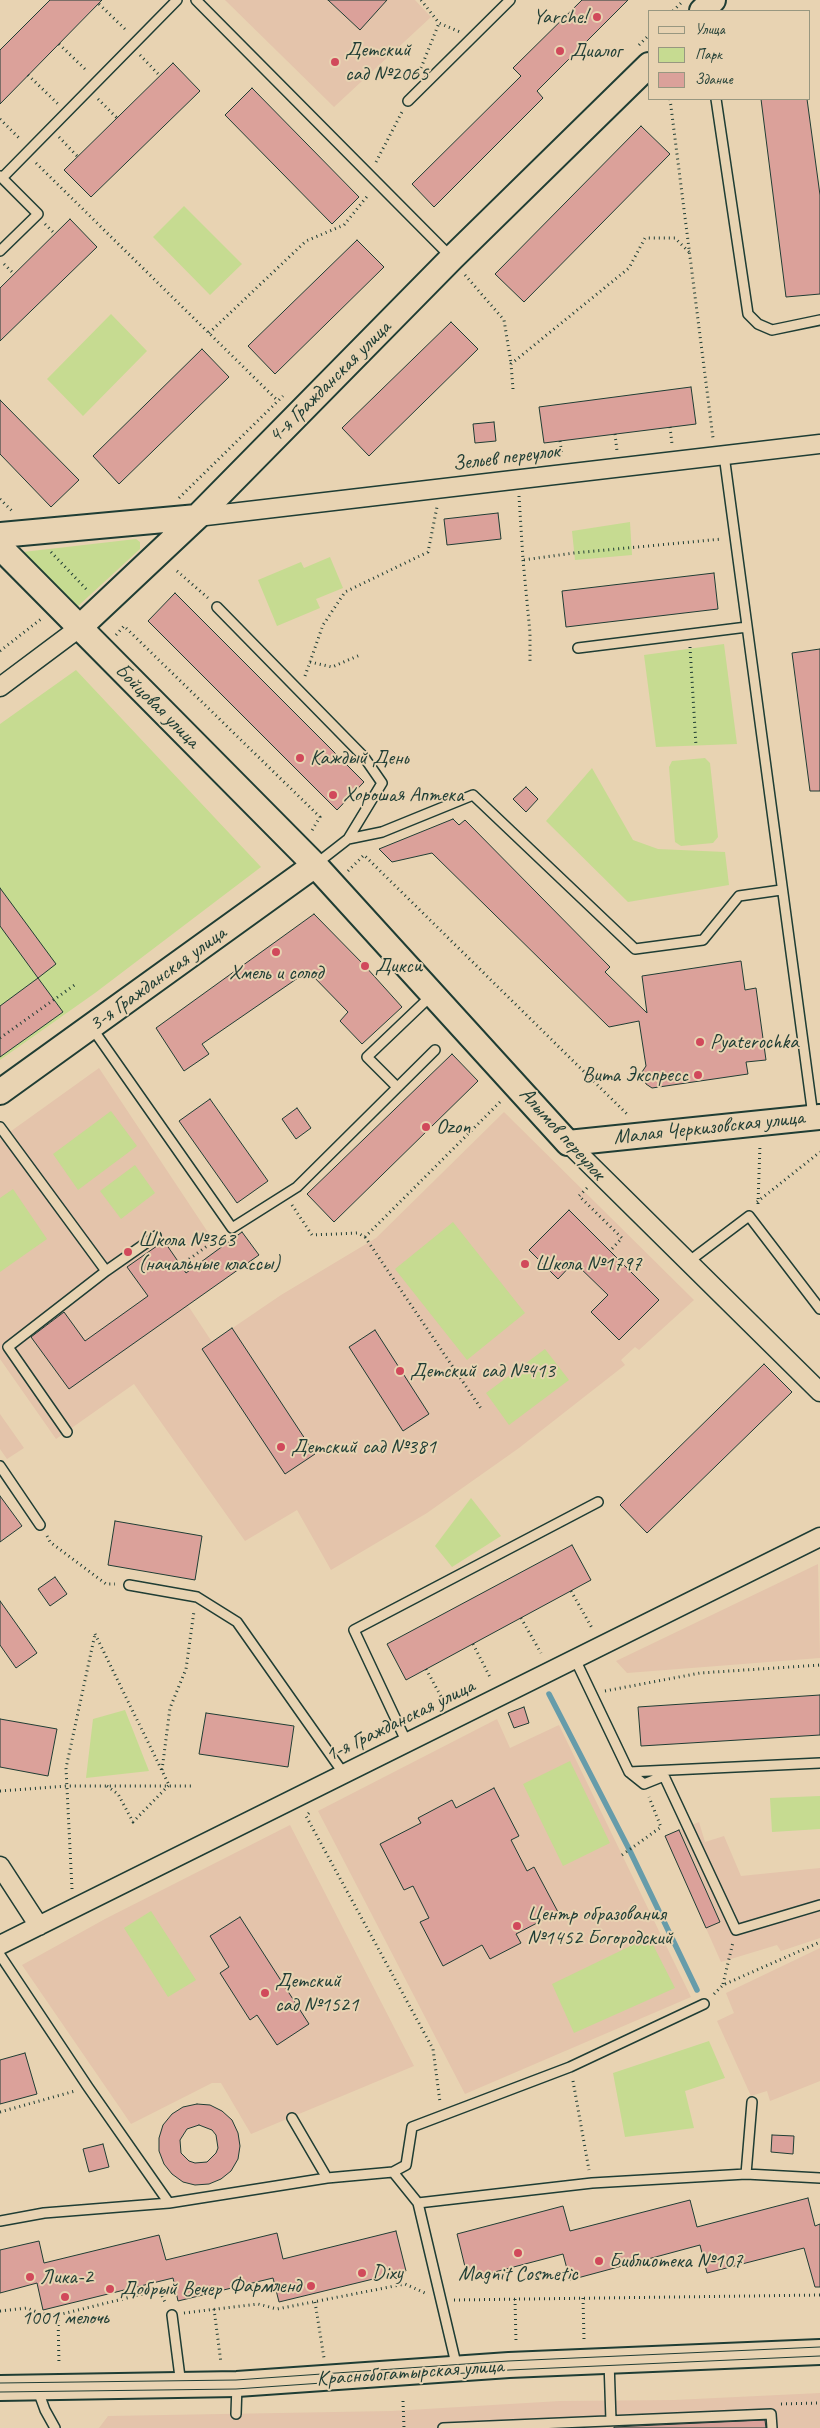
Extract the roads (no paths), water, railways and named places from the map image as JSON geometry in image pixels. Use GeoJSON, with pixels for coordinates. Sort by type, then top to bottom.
{"type":"FeatureCollection","features":[{"type":"Feature","properties":{"kind":"street","name":"4-я Гражданская улица"},"geometry":{"type":"LineString","coordinates":[[0,687],[79,628],[456,269],[642,57]]}},
{"type":"Feature","properties":{"kind":"street","name":"Зельев переулок"},"geometry":{"type":"LineString","coordinates":[[197,516],[820,444]]}},
{"type":"Feature","properties":{"kind":"street"},"geometry":{"type":"LineString","coordinates":[[0,535],[197,516]]}},
{"type":"Feature","properties":{"kind":"street","name":"Бойцовая улица"},"geometry":{"type":"LineString","coordinates":[[0,547],[315,865]]}},
{"type":"Feature","properties":{"kind":"street","name":"Алымов переулок"},"geometry":{"type":"LineString","coordinates":[[315,865],[568,1143],[820,1392]]}},
{"type":"Feature","properties":{"kind":"street","name":"3-я Гражданская улица"},"geometry":{"type":"LineString","coordinates":[[0,1092],[315,865]]}},
{"type":"Feature","properties":{"kind":"street","name":"Малая Черкизовская улица"},"geometry":{"type":"LineString","coordinates":[[568,1143],[762,1123],[818,1120]]}},
{"type":"Feature","properties":{"kind":"street","name":"1-я Гражданская улица"},"geometry":{"type":"LineString","coordinates":[[0,1945],[820,1537]]}},
{"type":"Feature","properties":{"kind":"street"},"geometry":{"type":"LineString","coordinates":[[0,1866],[39,1926]]}},
{"type":"Feature","properties":{"kind":"street","name":"Краснобогатырская улица"},"geometry":{"type":"LineString","coordinates":[[0,2388],[237,2384],[457,2368],[820,2352]]}},
{"type":"Feature","properties":{"kind":"lane"},"geometry":{"type":"LineString","coordinates":[[0,251],[38,214],[1,177],[177,0]]}},
{"type":"Feature","properties":{"kind":"lane"},"geometry":{"type":"LineString","coordinates":[[196,0],[379,183],[456,269]]}},
{"type":"Feature","properties":{"kind":"lane"},"geometry":{"type":"LineString","coordinates":[[408,100],[510,0]]}},
{"type":"Feature","properties":{"kind":"lane"},"geometry":{"type":"LineString","coordinates":[[716,100],[748,314],[758,324],[772,330],[820,320]]}},
{"type":"Feature","properties":{"kind":"lane"},"geometry":{"type":"LineString","coordinates":[[720,456],[735,538],[748,627],[781,890],[818,1120]]}},
{"type":"Feature","properties":{"kind":"lane"},"geometry":{"type":"LineString","coordinates":[[217,607],[364,757],[382,783],[348,839],[315,865]]}},
{"type":"Feature","properties":{"kind":"lane"},"geometry":{"type":"LineString","coordinates":[[578,648],[748,627]]}},
{"type":"Feature","properties":{"kind":"lane"},"geometry":{"type":"LineString","coordinates":[[348,839],[382,832],[474,795],[635,949],[703,940],[739,896],[781,890]]}},
{"type":"Feature","properties":{"kind":"lane"},"geometry":{"type":"LineString","coordinates":[[398,1088],[367,1057],[433,994]]}},
{"type":"Feature","properties":{"kind":"lane"},"geometry":{"type":"LineString","coordinates":[[91,1028],[232,1228],[297,1187],[435,1050]]}},
{"type":"Feature","properties":{"kind":"lane"},"geometry":{"type":"LineString","coordinates":[[0,1127],[106,1271]]}},
{"type":"Feature","properties":{"kind":"lane"},"geometry":{"type":"LineString","coordinates":[[688,1262],[749,1216],[820,1309]]}},
{"type":"Feature","properties":{"kind":"lane"},"geometry":{"type":"LineString","coordinates":[[67,1432],[8,1347],[106,1271],[156,1236]]}},
{"type":"Feature","properties":{"kind":"lane"},"geometry":{"type":"LineString","coordinates":[[0,1466],[40,1524]]}},
{"type":"Feature","properties":{"kind":"lane"},"geometry":{"type":"LineString","coordinates":[[407,1743],[354,1630],[598,1502]]}},
{"type":"Feature","properties":{"kind":"lane"},"geometry":{"type":"LineString","coordinates":[[128,1585],[197,1597],[237,1622],[344,1774]]}},
{"type":"Feature","properties":{"kind":"lane"},"geometry":{"type":"LineString","coordinates":[[575,1659],[629,1772],[644,1784],[664,1776],[736,1930],[820,1905]]}},
{"type":"Feature","properties":{"kind":"lane"},"geometry":{"type":"LineString","coordinates":[[629,1772],[820,1763]]}},
{"type":"Feature","properties":{"kind":"lane"},"geometry":{"type":"LineString","coordinates":[[0,1954],[88,2087],[169,2203]]}},
{"type":"Feature","properties":{"kind":"lane"},"geometry":{"type":"LineString","coordinates":[[0,2222],[44,2213],[169,2203],[327,2178],[393,2172],[406,2165],[412,2127],[570,2067],[704,2004]]}},
{"type":"Feature","properties":{"kind":"lane"},"geometry":{"type":"LineString","coordinates":[[746,2174],[752,2102]]}},
{"type":"Feature","properties":{"kind":"lane"},"geometry":{"type":"LineString","coordinates":[[292,2118],[327,2178]]}},
{"type":"Feature","properties":{"kind":"lane"},"geometry":{"type":"LineString","coordinates":[[393,2172],[418,2203],[457,2368]]}},
{"type":"Feature","properties":{"kind":"lane"},"geometry":{"type":"LineString","coordinates":[[418,2203],[592,2183],[746,2174],[820,2178]]}},
{"type":"Feature","properties":{"kind":"lane"},"geometry":{"type":"LineString","coordinates":[[172,2315],[182,2385]]}},
{"type":"Feature","properties":{"kind":"lane"},"geometry":{"type":"LineString","coordinates":[[609,2361],[611,2420]]}},
{"type":"Feature","properties":{"kind":"lane"},"geometry":{"type":"LineString","coordinates":[[236,2414],[237,2384]]}},
{"type":"Feature","properties":{"kind":"lane"},"geometry":{"type":"LineString","coordinates":[[37,2388],[45,2410],[55,2428]]}},
{"type":"Feature","properties":{"kind":"lane"},"geometry":{"type":"LineString","coordinates":[[443,2428],[771,2414],[772,2428]]}},
{"type":"Feature","properties":{"kind":"waterway"},"geometry":{"type":"LineString","coordinates":[[549,1694],[629,1849],[697,1990]]}},
{"type":"Feature","properties":{"kind":"tram line"},"geometry":{"type":"LineString","coordinates":[[0,2383],[236,2380],[508,2361],[820,2347]]}},
{"type":"Feature","properties":{"kind":"tram line"},"geometry":{"type":"LineString","coordinates":[[0,2392],[236,2389],[509,2370],[820,2356]]}},
{"type":"Feature","properties":{"kind":"place","name":"Yarche!"},"geometry":{"type":"Point","coordinates":[597,17]}},
{"type":"Feature","properties":{"kind":"place","name":"Диалог"},"geometry":{"type":"Point","coordinates":[560,51]}},
{"type":"Feature","properties":{"kind":"place","name":"Детский сад №2065"},"geometry":{"type":"Point","coordinates":[335,62]}},
{"type":"Feature","properties":{"kind":"place","name":"Каждый День"},"geometry":{"type":"Point","coordinates":[300,758]}},
{"type":"Feature","properties":{"kind":"place","name":"Хорошая Аптека"},"geometry":{"type":"Point","coordinates":[333,795]}},
{"type":"Feature","properties":{"kind":"place","name":"Хмель и солод"},"geometry":{"type":"Point","coordinates":[276,952]}},
{"type":"Feature","properties":{"kind":"place","name":"Дикси"},"geometry":{"type":"Point","coordinates":[365,966]}},
{"type":"Feature","properties":{"kind":"place","name":"Pyaterochka"},"geometry":{"type":"Point","coordinates":[700,1042]}},
{"type":"Feature","properties":{"kind":"place","name":"Вита Экспресс"},"geometry":{"type":"Point","coordinates":[698,1075]}},
{"type":"Feature","properties":{"kind":"place","name":"Ozon"},"geometry":{"type":"Point","coordinates":[426,1127]}},
{"type":"Feature","properties":{"kind":"place","name":"Школа №363 (начальные классы)"},"geometry":{"type":"Point","coordinates":[128,1252]}},
{"type":"Feature","properties":{"kind":"place","name":"Школа №1797"},"geometry":{"type":"Point","coordinates":[525,1264]}},
{"type":"Feature","properties":{"kind":"place","name":"Детский сад №413"},"geometry":{"type":"Point","coordinates":[400,1371]}},
{"type":"Feature","properties":{"kind":"place","name":"Детский сад №381"},"geometry":{"type":"Point","coordinates":[281,1447]}},
{"type":"Feature","properties":{"kind":"place","name":"Центр образования №1452 Богородский"},"geometry":{"type":"Point","coordinates":[517,1926]}},
{"type":"Feature","properties":{"kind":"place","name":"Детский сад №1521"},"geometry":{"type":"Point","coordinates":[265,1993]}},
{"type":"Feature","properties":{"kind":"place","name":"Magnit Cosmetic"},"geometry":{"type":"Point","coordinates":[518,2253]}},
{"type":"Feature","properties":{"kind":"place","name":"Библиотека №107"},"geometry":{"type":"Point","coordinates":[599,2261]}},
{"type":"Feature","properties":{"kind":"place","name":"Dixy"},"geometry":{"type":"Point","coordinates":[362,2273]}},
{"type":"Feature","properties":{"kind":"place","name":"Лика-2"},"geometry":{"type":"Point","coordinates":[30,2277]}},
{"type":"Feature","properties":{"kind":"place","name":"Фармленд"},"geometry":{"type":"Point","coordinates":[311,2286]}},
{"type":"Feature","properties":{"kind":"place","name":"Добрый Вечер"},"geometry":{"type":"Point","coordinates":[110,2289]}},
{"type":"Feature","properties":{"kind":"place","name":"1001 мелочь"},"geometry":{"type":"Point","coordinates":[65,2297]}}]}
